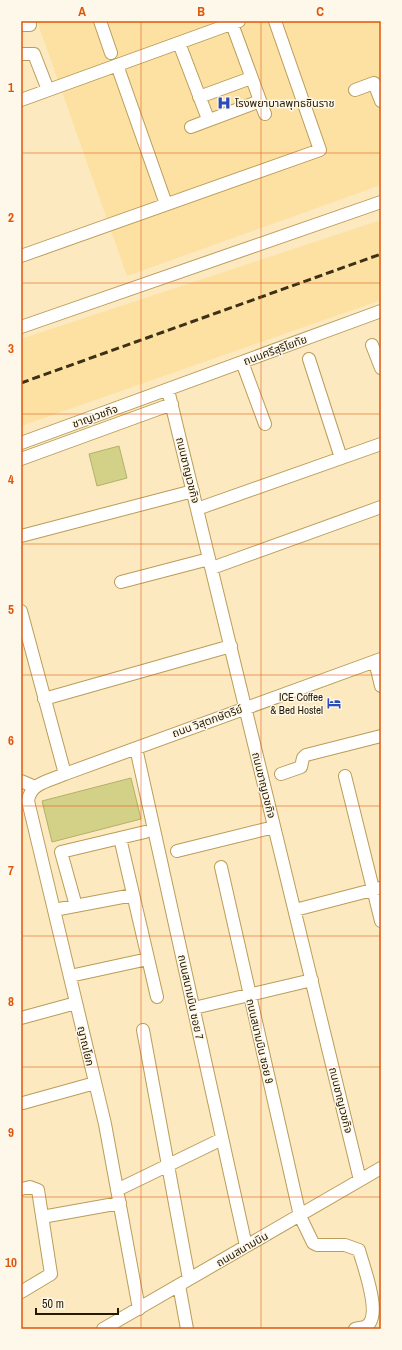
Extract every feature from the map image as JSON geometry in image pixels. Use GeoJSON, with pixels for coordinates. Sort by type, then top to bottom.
{"type":"FeatureCollection","features":[{"type":"Feature","properties":{"kind":"street"},"geometry":{"type":"LineString","coordinates":[[100,21],[111,52]]}},
{"type":"Feature","properties":{"kind":"street"},"geometry":{"type":"LineString","coordinates":[[21,256],[320,150],[275,21]]}},
{"type":"Feature","properties":{"kind":"street"},"geometry":{"type":"LineString","coordinates":[[21,100],[235,22],[251,78],[265,114]]}},
{"type":"Feature","properties":{"kind":"street"},"geometry":{"type":"LineString","coordinates":[[179,43],[208,119]]}},
{"type":"Feature","properties":{"kind":"street"},"geometry":{"type":"LineString","coordinates":[[21,54],[34,54],[48,90]]}},
{"type":"Feature","properties":{"kind":"street"},"geometry":{"type":"LineString","coordinates":[[117,65],[166,204]]}},
{"type":"Feature","properties":{"kind":"street"},"geometry":{"type":"LineString","coordinates":[[199,98],[251,78]]}},
{"type":"Feature","properties":{"kind":"street"},"geometry":{"type":"LineString","coordinates":[[355,90],[374,83],[381,101]]}},
{"type":"Feature","properties":{"kind":"street"},"geometry":{"type":"LineString","coordinates":[[191,127],[208,119],[260,101]]}},
{"type":"Feature","properties":{"kind":"street"},"geometry":{"type":"LineString","coordinates":[[21,327],[381,202]]}},
{"type":"Feature","properties":{"kind":"street","name":"ถนนศรีสุริโยทัย"},"geometry":{"type":"LineString","coordinates":[[168,390],[381,311]]}},
{"type":"Feature","properties":{"kind":"street"},"geometry":{"type":"LineString","coordinates":[[372,345],[381,368]]}},
{"type":"Feature","properties":{"kind":"street"},"geometry":{"type":"LineString","coordinates":[[309,359],[341,458]]}},
{"type":"Feature","properties":{"kind":"street"},"geometry":{"type":"LineString","coordinates":[[242,362],[265,424]]}},
{"type":"Feature","properties":{"kind":"street","name":"ถนนชาญเวชกิจ"},"geometry":{"type":"LineString","coordinates":[[168,390],[360,1180]]}},
{"type":"Feature","properties":{"kind":"street","name":"ชาญเวชกิจ"},"geometry":{"type":"LineString","coordinates":[[21,443],[168,390]]}},
{"type":"Feature","properties":{"kind":"street"},"geometry":{"type":"LineString","coordinates":[[21,459],[172,404]]}},
{"type":"Feature","properties":{"kind":"street"},"geometry":{"type":"LineString","coordinates":[[197,509],[381,444]]}},
{"type":"Feature","properties":{"kind":"street"},"geometry":{"type":"LineString","coordinates":[[21,536],[193,491]]}},
{"type":"Feature","properties":{"kind":"street"},"geometry":{"type":"LineString","coordinates":[[122,582],[210,564],[381,507]]}},
{"type":"Feature","properties":{"kind":"street"},"geometry":{"type":"LineString","coordinates":[[21,611],[65,774]]}},
{"type":"Feature","properties":{"kind":"street"},"geometry":{"type":"LineString","coordinates":[[44,699],[231,646]]}},
{"type":"Feature","properties":{"kind":"street"},"geometry":{"type":"LineString","coordinates":[[378,660],[381,686]]}},
{"type":"Feature","properties":{"kind":"street","name":"ถนน วิสุตกษัตริย์"},"geometry":{"type":"LineString","coordinates":[[34,787],[245,707],[378,660]]}},
{"type":"Feature","properties":{"kind":"street"},"geometry":{"type":"LineString","coordinates":[[281,774],[301,767],[303,758],[306,755],[381,736]]}},
{"type":"Feature","properties":{"kind":"street","name":"ถนนสนามบิน ซอย 7"},"geometry":{"type":"LineString","coordinates":[[136,748],[246,1246]]}},
{"type":"Feature","properties":{"kind":"street"},"geometry":{"type":"LineString","coordinates":[[345,776],[377,888],[381,921]]}},
{"type":"Feature","properties":{"kind":"street"},"geometry":{"type":"LineString","coordinates":[[21,781],[34,787]]}},
{"type":"Feature","properties":{"kind":"street","name":"ญาณโยก"},"geometry":{"type":"LineString","coordinates":[[34,787],[29,792],[28,801],[105,1124],[139,1309]]}},
{"type":"Feature","properties":{"kind":"street"},"geometry":{"type":"LineString","coordinates":[[177,850],[274,827]]}},
{"type":"Feature","properties":{"kind":"street"},"geometry":{"type":"LineString","coordinates":[[76,906],[61,852],[145,832]]}},
{"type":"Feature","properties":{"kind":"street"},"geometry":{"type":"LineString","coordinates":[[120,838],[157,997]]}},
{"type":"Feature","properties":{"kind":"street","name":"ถนนสนามบิน ซอย 9"},"geometry":{"type":"LineString","coordinates":[[221,867],[300,1216],[313,1243],[317,1246],[345,1245],[359,1250],[374,1306],[374,1313],[369,1324],[355,1329]]}},
{"type":"Feature","properties":{"kind":"street"},"geometry":{"type":"LineString","coordinates":[[295,910],[377,888]]}},
{"type":"Feature","properties":{"kind":"street"},"geometry":{"type":"LineString","coordinates":[[54,910],[133,895]]}},
{"type":"Feature","properties":{"kind":"street"},"geometry":{"type":"LineString","coordinates":[[70,976],[148,959]]}},
{"type":"Feature","properties":{"kind":"street"},"geometry":{"type":"LineString","coordinates":[[194,1008],[312,980]]}},
{"type":"Feature","properties":{"kind":"street"},"geometry":{"type":"LineString","coordinates":[[21,1018],[76,1003]]}},
{"type":"Feature","properties":{"kind":"street"},"geometry":{"type":"LineString","coordinates":[[143,1030],[168,1166],[184,1282],[187,1329]]}},
{"type":"Feature","properties":{"kind":"street"},"geometry":{"type":"LineString","coordinates":[[23,1103],[95,1083]]}},
{"type":"Feature","properties":{"kind":"street"},"geometry":{"type":"LineString","coordinates":[[117,1190],[222,1139]]}},
{"type":"Feature","properties":{"kind":"street","name":"ถนนสนามบิน"},"geometry":{"type":"LineString","coordinates":[[103,1329],[381,1168]]}},
{"type":"Feature","properties":{"kind":"street"},"geometry":{"type":"LineString","coordinates":[[21,1190],[30,1187],[38,1190],[51,1274],[21,1292]]}},
{"type":"Feature","properties":{"kind":"street"},"geometry":{"type":"LineString","coordinates":[[42,1217],[120,1203]]}},
{"type":"Feature","properties":{"kind":"shaded area","name":"โรงพยาบาลพุทธชินราช"},"geometry":{"type":"Polygon","coordinates":[[[37,21],[381,21],[381,185],[127,276],[37,21]]]}},
{"type":"Feature","properties":{"kind":"shaded area"},"geometry":{"type":"Polygon","coordinates":[[[381,220],[381,300],[21,426],[21,339],[381,220]]]}},
{"type":"Feature","properties":{"kind":"building"},"geometry":{"type":"Polygon","coordinates":[[[119,446],[127,478],[97,486],[89,454],[119,446]]]}},
{"type":"Feature","properties":{"kind":"building"},"geometry":{"type":"Polygon","coordinates":[[[131,778],[141,819],[52,842],[42,801],[131,778]]]}},
{"type":"Feature","properties":{"kind":"railway"},"geometry":{"type":"LineString","coordinates":[[21,383],[381,254]]}},
{"type":"Feature","properties":{"kind":"place","name":"โรงพยาบาลพุทธชินราช"},"geometry":{"type":"Point","coordinates":[224,103]}},
{"type":"Feature","properties":{"kind":"place","name":"ICE Coffee & Bed Hostel"},"geometry":{"type":"Point","coordinates":[334,703]}}]}
